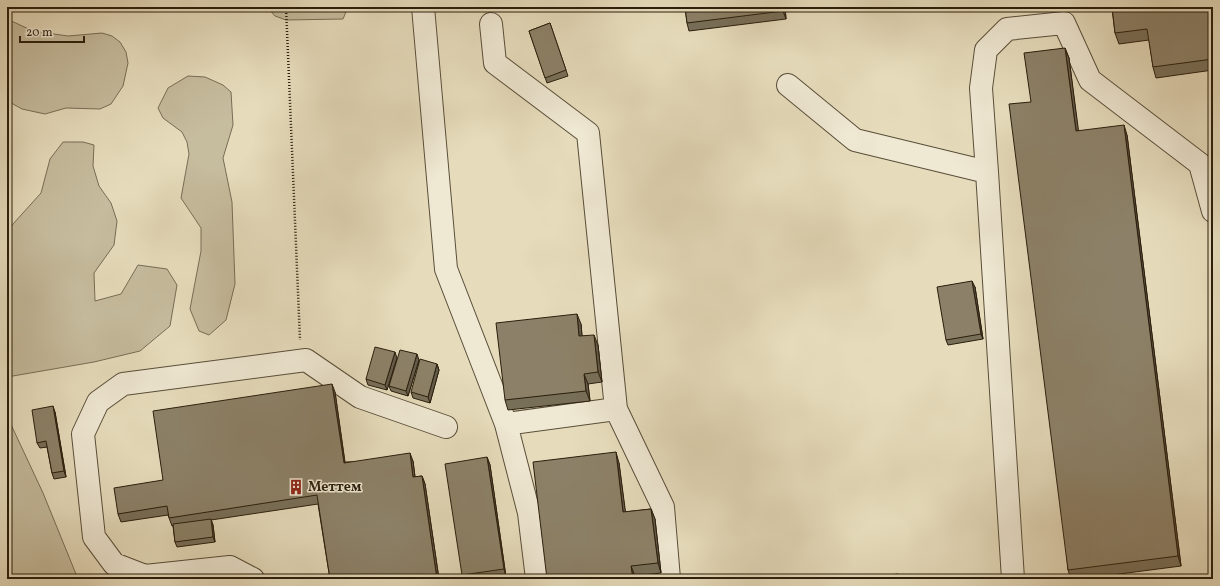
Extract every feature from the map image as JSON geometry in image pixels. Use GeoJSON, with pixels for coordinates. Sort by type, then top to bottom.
{"type":"FeatureCollection","features":[{"type":"Feature","properties":{"kind":"lane"},"geometry":{"type":"LineString","coordinates":[[423,7],[446,269],[506,424],[529,513],[536,579]]}},
{"type":"Feature","properties":{"kind":"lane"},"geometry":{"type":"LineString","coordinates":[[1013,579],[981,88],[986,50],[1007,29],[1064,23],[1090,80],[1200,164],[1213,211]]}},
{"type":"Feature","properties":{"kind":"lane"},"geometry":{"type":"LineString","coordinates":[[491,24],[495,63],[588,133],[616,409],[663,507],[669,579]]}},
{"type":"Feature","properties":{"kind":"lane"},"geometry":{"type":"LineString","coordinates":[[788,85],[855,140],[987,172]]}},
{"type":"Feature","properties":{"kind":"lane"},"geometry":{"type":"LineString","coordinates":[[253,579],[230,567],[145,576],[114,564],[94,537],[83,434],[98,402],[123,384],[306,360],[360,397],[446,427]]}},
{"type":"Feature","properties":{"kind":"lane"},"geometry":{"type":"LineString","coordinates":[[506,424],[616,409]]}},
{"type":"Feature","properties":{"kind":"path"},"geometry":{"type":"LineString","coordinates":[[286,7],[299,340],[306,360]]}},
{"type":"Feature","properties":{"kind":"shaded area"},"geometry":{"type":"Polygon","coordinates":[[[267,7],[348,7],[343,19],[286,20],[275,16],[267,7]]]}},
{"type":"Feature","properties":{"kind":"shaded area"},"geometry":{"type":"Polygon","coordinates":[[[7,19],[33,31],[68,36],[102,33],[112,36],[120,42],[126,52],[128,63],[123,86],[111,104],[100,109],[66,108],[45,114],[22,109],[13,104],[7,99],[7,19]]]}},
{"type":"Feature","properties":{"kind":"shaded area"},"geometry":{"type":"Polygon","coordinates":[[[188,76],[205,77],[223,85],[231,92],[233,125],[223,158],[232,202],[235,284],[226,320],[209,335],[199,331],[190,309],[201,251],[201,228],[181,198],[189,154],[187,142],[182,132],[163,118],[158,108],[168,88],[188,76]]]}},
{"type":"Feature","properties":{"kind":"shaded area"},"geometry":{"type":"Polygon","coordinates":[[[63,142],[83,142],[94,145],[93,166],[99,186],[111,203],[117,221],[114,245],[94,273],[95,301],[121,294],[138,265],[167,269],[177,285],[170,326],[140,351],[94,362],[7,377],[7,235],[13,224],[41,193],[50,159],[63,142]]]}},
{"type":"Feature","properties":{"kind":"shaded area"},"geometry":{"type":"Polygon","coordinates":[[[7,416],[43,493],[78,579],[7,579],[7,416]]]}},
{"type":"Feature","properties":{"kind":"building"},"geometry":{"type":"Polygon","coordinates":[[[685,7],[783,7],[783,11],[687,23],[685,7]]]}},
{"type":"Feature","properties":{"kind":"building"},"geometry":{"type":"Polygon","coordinates":[[[1112,7],[1213,7],[1213,59],[1153,67],[1147,29],[1115,33],[1112,7]]]}},
{"type":"Feature","properties":{"kind":"building"},"geometry":{"type":"Polygon","coordinates":[[[550,23],[566,70],[545,78],[529,31],[550,23]]]}},
{"type":"Feature","properties":{"kind":"building"},"geometry":{"type":"Polygon","coordinates":[[[1065,48],[1076,131],[1124,125],[1178,556],[1068,570],[1009,104],[1031,102],[1024,53],[1065,48]]]}},
{"type":"Feature","properties":{"kind":"building"},"geometry":{"type":"Polygon","coordinates":[[[972,281],[981,334],[946,340],[937,287],[972,281]]]}},
{"type":"Feature","properties":{"kind":"building"},"geometry":{"type":"Polygon","coordinates":[[[577,314],[579,336],[594,335],[598,372],[584,374],[586,391],[505,400],[496,323],[577,314]]]}},
{"type":"Feature","properties":{"kind":"building"},"geometry":{"type":"Polygon","coordinates":[[[375,347],[395,352],[385,385],[366,379],[375,347]]]}},
{"type":"Feature","properties":{"kind":"building"},"geometry":{"type":"Polygon","coordinates":[[[400,350],[417,354],[406,391],[389,386],[400,350]]]}},
{"type":"Feature","properties":{"kind":"building"},"geometry":{"type":"Polygon","coordinates":[[[420,359],[437,364],[428,397],[411,392],[420,359]]]}},
{"type":"Feature","properties":{"kind":"building","name":"Меттем"},"geometry":{"type":"Polygon","coordinates":[[[332,384],[344,463],[410,453],[413,477],[422,476],[437,579],[330,579],[317,495],[169,518],[167,506],[118,514],[114,488],[163,480],[153,411],[332,384]]]}},
{"type":"Feature","properties":{"kind":"building"},"geometry":{"type":"Polygon","coordinates":[[[53,406],[64,471],[52,473],[46,441],[37,443],[32,410],[53,406]]]}},
{"type":"Feature","properties":{"kind":"building"},"geometry":{"type":"Polygon","coordinates":[[[616,452],[623,512],[651,509],[658,563],[631,566],[633,579],[547,579],[533,462],[616,452]]]}},
{"type":"Feature","properties":{"kind":"building"},"geometry":{"type":"Polygon","coordinates":[[[487,457],[504,569],[462,575],[445,464],[487,457]]]}},
{"type":"Feature","properties":{"kind":"building"},"geometry":{"type":"Polygon","coordinates":[[[211,519],[213,537],[175,542],[173,524],[211,519]]]}},
{"type":"Feature","properties":{"kind":"building"},"geometry":{"type":"Polygon","coordinates":[[[898,574],[898,579],[859,579],[898,574]]]}},
{"type":"Feature","properties":{"kind":"place","name":"Меттем"},"geometry":{"type":"Point","coordinates":[296,487]}}]}
